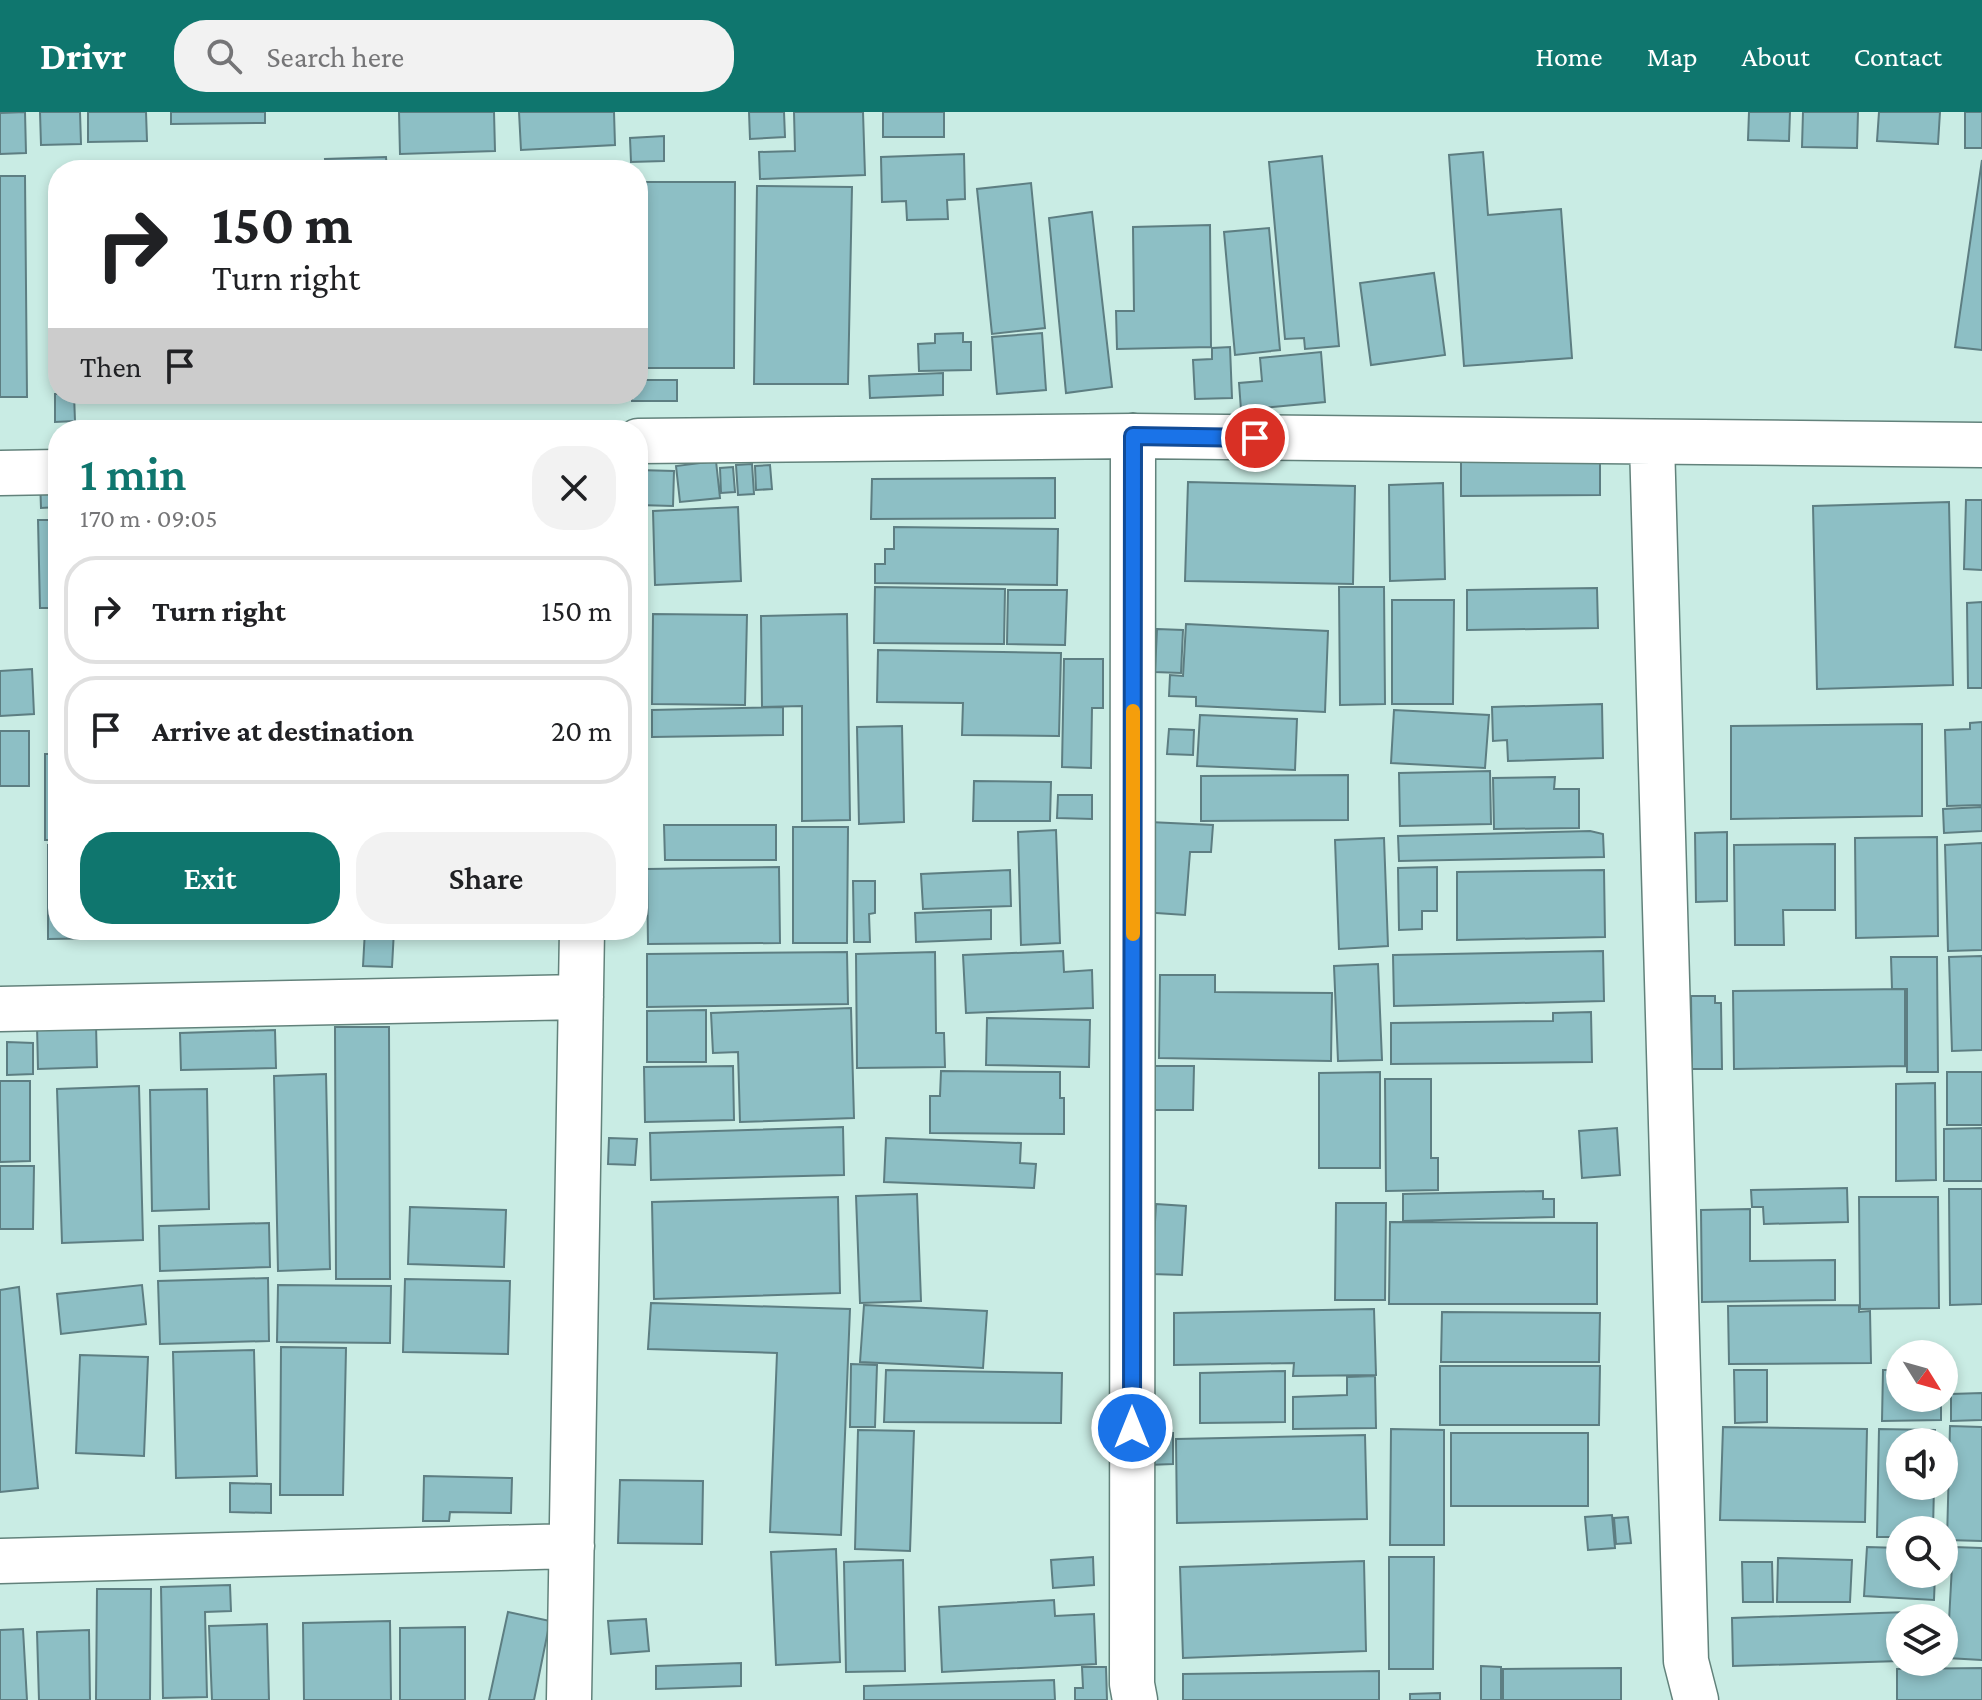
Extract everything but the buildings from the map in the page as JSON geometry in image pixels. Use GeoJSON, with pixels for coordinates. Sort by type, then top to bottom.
{"type":"FeatureCollection","features":[{"type":"Feature","properties":{"kind":"street"},"geometry":{"type":"LineString","coordinates":[[648,441],[1133,436],[1982,445]]}},
{"type":"Feature","properties":{"kind":"street"},"geometry":{"type":"LineString","coordinates":[[1133,436],[1132,1684],[1135,1700]]}},
{"type":"Feature","properties":{"kind":"street"},"geometry":{"type":"LineString","coordinates":[[1652,442],[1686,1661],[1696,1700]]}},
{"type":"Feature","properties":{"kind":"street"},"geometry":{"type":"LineString","coordinates":[[0,473],[48,472]]}},
{"type":"Feature","properties":{"kind":"street"},"geometry":{"type":"LineString","coordinates":[[569,1700],[582,940]]}},
{"type":"Feature","properties":{"kind":"street"},"geometry":{"type":"LineString","coordinates":[[0,1009],[581,997]]}},
{"type":"Feature","properties":{"kind":"street"},"geometry":{"type":"LineString","coordinates":[[0,1561],[572,1546]]}},
{"type":"Feature","properties":{"kind":"slow traffic"},"geometry":{"type":"LineString","coordinates":[[1133,711],[1133,934]]}},
{"type":"Feature","properties":{"kind":"route"},"geometry":{"type":"LineString","coordinates":[[1132,1428],[1133,436],[1255,438]]}}]}
